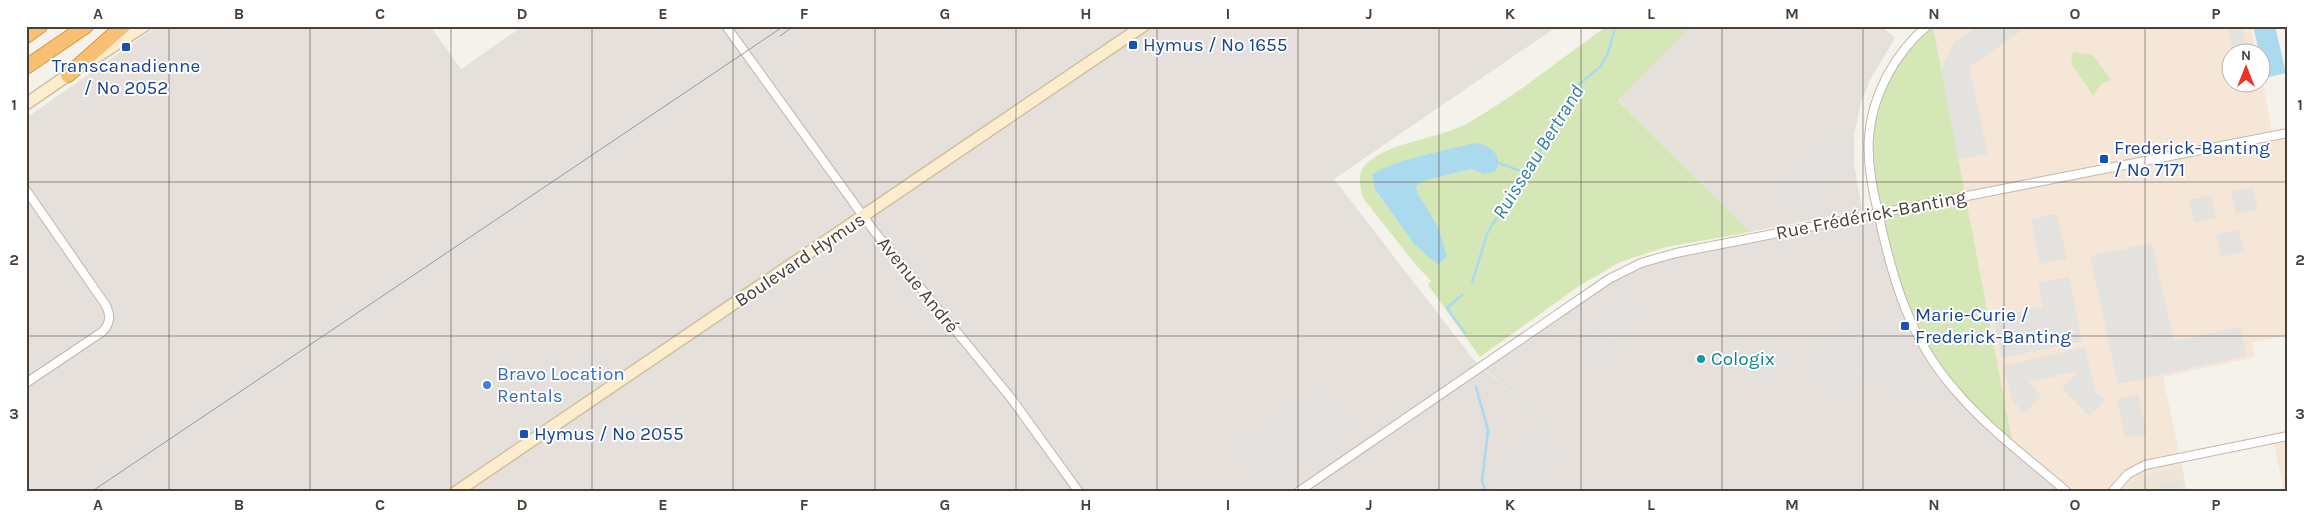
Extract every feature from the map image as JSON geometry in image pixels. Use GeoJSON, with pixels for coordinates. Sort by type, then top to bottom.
{"type":"FeatureCollection","features":[{"type":"Feature","properties":{"kind":"highway"},"geometry":{"type":"LineString","coordinates":[[26,36],[40,26]]}},
{"type":"Feature","properties":{"kind":"highway"},"geometry":{"type":"LineString","coordinates":[[26,67],[86,26]]}},
{"type":"Feature","properties":{"kind":"highway"},"geometry":{"type":"LineString","coordinates":[[68,75],[123,26]]}},
{"type":"Feature","properties":{"kind":"street"},"geometry":{"type":"LineString","coordinates":[[26,104],[144,26]]}},
{"type":"Feature","properties":{"kind":"street","name":"Avenue André"},"geometry":{"type":"LineString","coordinates":[[726,26],[864,216],[1014,402],[1079,492]]}},
{"type":"Feature","properties":{"kind":"street","name":"Boulevard Hymus"},"geometry":{"type":"LineString","coordinates":[[456,492],[1143,26]]}},
{"type":"Feature","properties":{"kind":"street"},"geometry":{"type":"LineString","coordinates":[[1927,26],[1903,50],[1883,83],[1874,111],[1869,137],[1869,172],[1889,265],[1900,299],[1924,347],[1961,397],[1994,430],[2067,492]]}},
{"type":"Feature","properties":{"kind":"street","name":"Rue Frédérick-Banting"},"geometry":{"type":"LineString","coordinates":[[1298,492],[1609,279],[1641,263],[1676,253],[2288,133]]}},
{"type":"Feature","properties":{"kind":"street"},"geometry":{"type":"LineString","coordinates":[[26,190],[105,304],[110,319],[102,332],[26,384]]}},
{"type":"Feature","properties":{"kind":"street"},"geometry":{"type":"LineString","coordinates":[[2112,492],[2128,474],[2145,465],[2288,436]]}},
{"type":"Feature","properties":{"kind":"shaded area"},"geometry":{"type":"Polygon","coordinates":[[[158,26],[430,26],[461,69],[523,26],[1558,26],[1334,179],[1473,359],[1550,427],[1482,366],[1609,279],[1641,263],[1878,214],[1954,390],[2067,492],[26,492],[26,118],[158,26]]]}},
{"type":"Feature","properties":{"kind":"shaded area"},"geometry":{"type":"Polygon","coordinates":[[[1691,26],[1881,26],[1895,38],[1871,78],[1861,102],[1854,135],[1854,164],[1862,210],[1750,232],[1618,99],[1691,26]]]}},
{"type":"Feature","properties":{"kind":"shaded area"},"geometry":{"type":"Polygon","coordinates":[[[1933,26],[2250,26],[2254,42],[2222,42],[2222,92],[2265,92],[2273,136],[2288,133],[2288,335],[2252,343],[2255,357],[2163,377],[2182,466],[2144,474],[2128,484],[2121,492],[2067,492],[2013,446],[1933,26]]]}},
{"type":"Feature","properties":{"kind":"shaded area"},"geometry":{"type":"Polygon","coordinates":[[[1977,26],[2018,26],[2021,31],[1969,67],[1988,153],[1959,160],[1941,69],[1954,42],[1977,26]]]}},
{"type":"Feature","properties":{"kind":"shaded area"},"geometry":{"type":"Polygon","coordinates":[[[2242,27],[2245,42],[2231,42],[2228,30],[2242,27]]]}},
{"type":"Feature","properties":{"kind":"shaded area"},"geometry":{"type":"Polygon","coordinates":[[[1830,142],[1847,158],[1798,210],[1781,193],[1830,142]]]}},
{"type":"Feature","properties":{"kind":"shaded area"},"geometry":{"type":"Polygon","coordinates":[[[2252,187],[2258,210],[2236,214],[2231,192],[2252,187]]]}},
{"type":"Feature","properties":{"kind":"shaded area"},"geometry":{"type":"Polygon","coordinates":[[[2211,195],[2216,218],[2194,223],[2189,200],[2211,195]]]}},
{"type":"Feature","properties":{"kind":"shaded area"},"geometry":{"type":"Polygon","coordinates":[[[2057,214],[2067,259],[2040,264],[2031,219],[2057,214]]]}},
{"type":"Feature","properties":{"kind":"shaded area"},"geometry":{"type":"Polygon","coordinates":[[[2239,230],[2244,252],[2221,257],[2216,235],[2239,230]]]}},
{"type":"Feature","properties":{"kind":"shaded area"},"geometry":{"type":"Polygon","coordinates":[[[2152,243],[2174,341],[2240,327],[2247,356],[2118,384],[2090,256],[2152,243]]]}},
{"type":"Feature","properties":{"kind":"shaded area"},"geometry":{"type":"Polygon","coordinates":[[[2069,277],[2082,341],[2002,358],[1994,317],[2043,307],[2038,283],[2069,277]]]}},
{"type":"Feature","properties":{"kind":"shaded area"},"geometry":{"type":"Polygon","coordinates":[[[1623,296],[1639,309],[1594,364],[1583,356],[1597,339],[1591,334],[1623,296]]]}},
{"type":"Feature","properties":{"kind":"shaded area"},"geometry":{"type":"Polygon","coordinates":[[[1870,327],[1906,358],[1900,366],[1922,385],[1913,395],[1872,360],[1842,395],[1808,366],[1829,342],[1838,349],[1852,332],[1860,338],[1870,327]]]}},
{"type":"Feature","properties":{"kind":"shaded area"},"geometry":{"type":"Polygon","coordinates":[[[2085,347],[2095,391],[2105,400],[2089,416],[2062,389],[2078,371],[2029,382],[2042,395],[2024,414],[2012,400],[2003,366],[2085,347]]]}},
{"type":"Feature","properties":{"kind":"shaded area"},"geometry":{"type":"Polygon","coordinates":[[[1324,394],[1347,428],[1268,482],[1244,447],[1324,394]]]}},
{"type":"Feature","properties":{"kind":"shaded area"},"geometry":{"type":"Polygon","coordinates":[[[2138,394],[2147,434],[2125,438],[2117,399],[2138,394]]]}},
{"type":"Feature","properties":{"kind":"shaded area"},"geometry":{"type":"Polygon","coordinates":[[[1539,436],[1556,452],[1525,485],[1520,481],[1519,492],[1501,492],[1502,476],[1539,436]]]}},
{"type":"Feature","properties":{"kind":"shaded area"},"geometry":{"type":"Polygon","coordinates":[[[2288,436],[2288,492],[2284,492],[2273,439],[2288,436]]]}},
{"type":"Feature","properties":{"kind":"shaded area"},"geometry":{"type":"Polygon","coordinates":[[[2182,466],[2187,492],[2121,492],[2127,484],[2144,474],[2182,466]]]}},
{"type":"Feature","properties":{"kind":"shaded area"},"geometry":{"type":"Polygon","coordinates":[[[2179,481],[2182,492],[2161,492],[2160,485],[2179,481]]]}},
{"type":"Feature","properties":{"kind":"green space"},"geometry":{"type":"Polygon","coordinates":[[[1607,26],[1691,26],[1618,100],[1750,232],[1666,247],[1620,262],[1579,286],[1480,357],[1428,285],[1431,281],[1363,198],[1360,185],[1362,168],[1388,150],[1444,133],[1470,122],[1523,88],[1607,26]],[[1495,152],[1375,189],[1414,244],[1438,264],[1438,227],[1416,192],[1416,187],[1420,182],[1471,169],[1484,174],[1495,152]]]}},
{"type":"Feature","properties":{"kind":"green space"},"geometry":{"type":"Polygon","coordinates":[[[1927,26],[1933,26],[2013,446],[1954,390],[1904,307],[1869,172],[1869,137],[1883,83],[1927,26]]]}},
{"type":"Feature","properties":{"kind":"green space"},"geometry":{"type":"Polygon","coordinates":[[[2073,52],[2093,55],[2111,80],[2101,84],[2093,95],[2071,63],[2073,52]]]}},
{"type":"Feature","properties":{"kind":"water"},"geometry":{"type":"Polygon","coordinates":[[[2253,26],[2275,26],[2286,73],[2272,76],[2272,42],[2257,42],[2253,26]]]}},
{"type":"Feature","properties":{"kind":"water"},"geometry":{"type":"Polygon","coordinates":[[[1476,143],[1486,146],[1497,155],[1498,165],[1496,171],[1484,174],[1471,169],[1420,182],[1416,187],[1417,192],[1438,227],[1447,256],[1438,265],[1414,244],[1375,189],[1372,175],[1405,160],[1476,143]]]}},
{"type":"Feature","properties":{"kind":"waterway","name":"Ruisseau Bertrand"},"geometry":{"type":"LineString","coordinates":[[1472,283],[1487,234],[1492,225],[1528,174],[1554,124],[1577,86],[1600,67],[1608,53],[1615,28]]}},
{"type":"Feature","properties":{"kind":"waterway"},"geometry":{"type":"LineString","coordinates":[[1499,163],[1528,174]]}},
{"type":"Feature","properties":{"kind":"waterway","name":"Ruisseau Bertrand"},"geometry":{"type":"LineString","coordinates":[[1462,295],[1447,308],[1465,333]]}},
{"type":"Feature","properties":{"kind":"waterway","name":"Ruisseau Bertrand"},"geometry":{"type":"LineString","coordinates":[[1476,387],[1488,430],[1482,481],[1486,492]]}},
{"type":"Feature","properties":{"kind":"tram line"},"geometry":{"type":"LineString","coordinates":[[91,492],[784,26]]}},
{"type":"Feature","properties":{"kind":"tram line"},"geometry":{"type":"LineString","coordinates":[[780,36],[794,26]]}},
{"type":"Feature","properties":{"kind":"place","name":"Hymus / No 1655"},"geometry":{"type":"Point","coordinates":[1133,45]}},
{"type":"Feature","properties":{"kind":"place","name":"Transcanadienne / No 2052"},"geometry":{"type":"Point","coordinates":[126,47]}},
{"type":"Feature","properties":{"kind":"place","name":"Frederick-Banting / No 7171"},"geometry":{"type":"Point","coordinates":[2104,159]}},
{"type":"Feature","properties":{"kind":"place","name":"Marie-Curie / Frederick-Banting"},"geometry":{"type":"Point","coordinates":[1905,326]}},
{"type":"Feature","properties":{"kind":"place","name":"Cologix"},"geometry":{"type":"Point","coordinates":[1701,359]}},
{"type":"Feature","properties":{"kind":"place","name":"Bravo Location Rentals"},"geometry":{"type":"Point","coordinates":[487,385]}},
{"type":"Feature","properties":{"kind":"place","name":"Hymus / No 2055"},"geometry":{"type":"Point","coordinates":[524,434]}}]}
